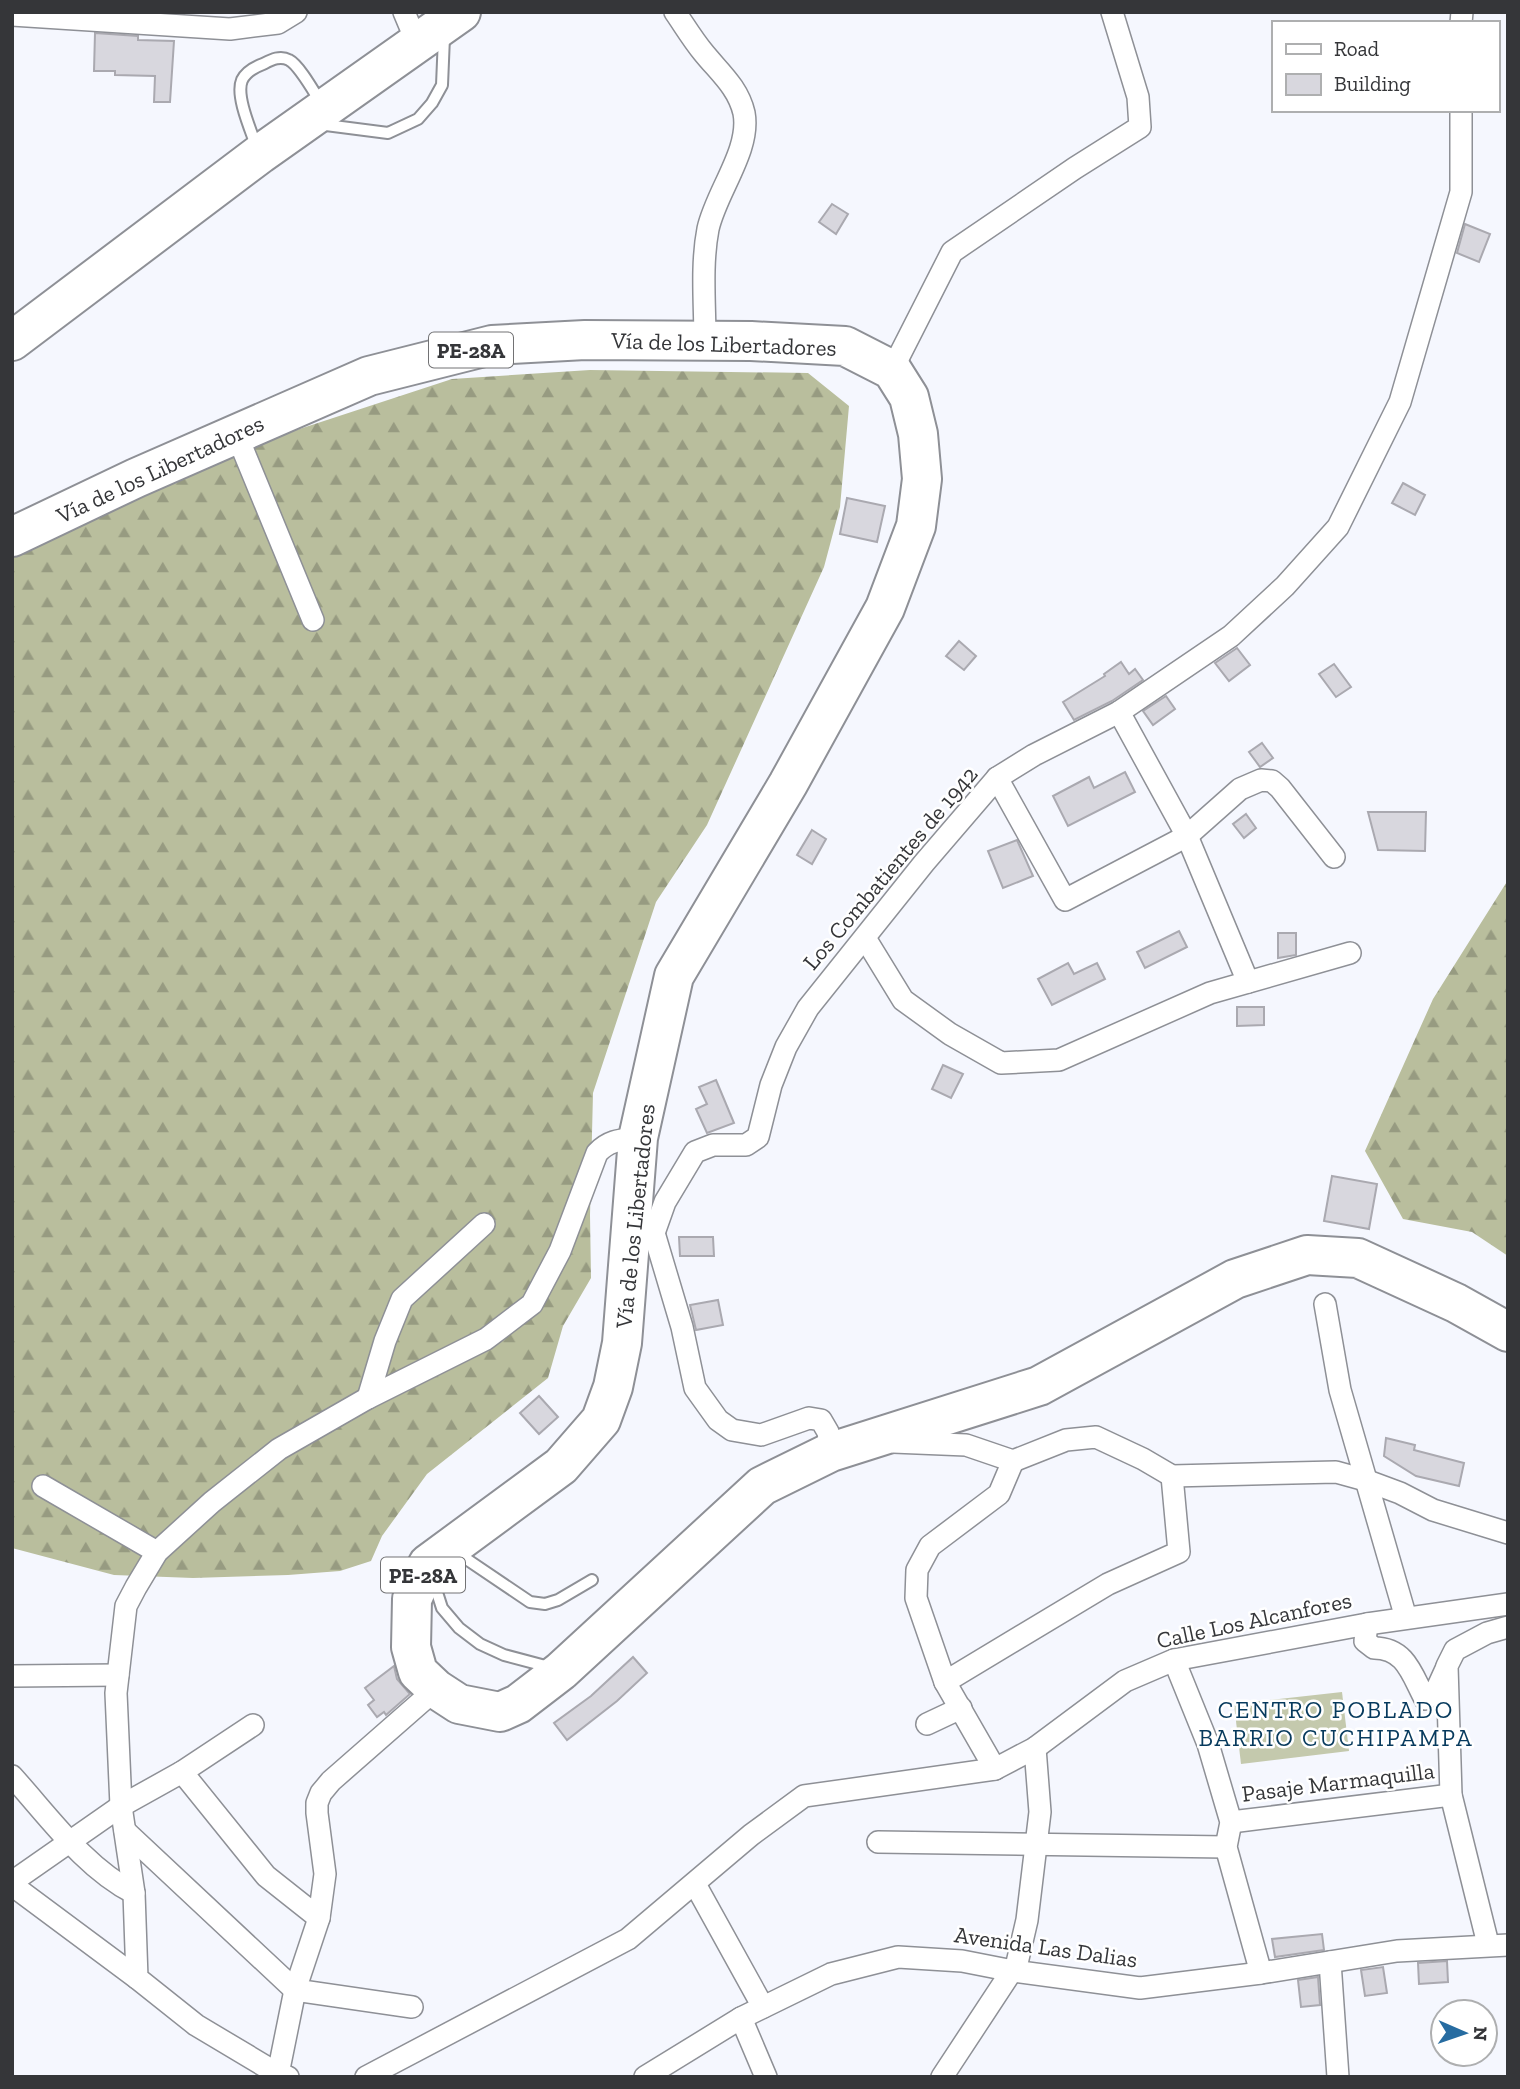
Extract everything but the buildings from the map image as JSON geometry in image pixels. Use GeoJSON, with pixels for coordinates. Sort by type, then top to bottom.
{"type":"FeatureCollection","features":[{"type":"Feature","properties":{"kind":"highway"},"geometry":{"type":"LineString","coordinates":[[12,341],[315,115],[432,23]]}},
{"type":"Feature","properties":{"kind":"highway","name":"Vía de los Libertadores"},"geometry":{"type":"LineString","coordinates":[[12,537],[236,433],[369,376],[492,345],[585,340],[751,341],[845,346],[892,370],[909,397],[918,434],[922,479],[916,526],[885,608],[788,784],[674,976],[638,1138],[643,1220],[614,1387],[601,1420],[561,1466],[439,1556],[412,1599],[411,1647],[418,1672],[436,1689],[459,1704],[500,1712],[518,1704],[561,1671],[762,1486],[831,1452],[1039,1386],[1235,1279],[1307,1255],[1358,1258],[1456,1303],[1508,1332]]}},
{"type":"Feature","properties":{"kind":"street"},"geometry":{"type":"LineString","coordinates":[[12,15],[278,23],[296,12]]}},
{"type":"Feature","properties":{"kind":"street"},"geometry":{"type":"LineString","coordinates":[[675,12],[702,52],[738,94],[744,114],[742,148],[718,196],[708,230],[705,342]]}},
{"type":"Feature","properties":{"kind":"street"},"geometry":{"type":"LineString","coordinates":[[892,370],[952,253],[1075,168],[1140,127],[1138,97],[1112,12]]}},
{"type":"Feature","properties":{"kind":"street","name":"Los Combatientes de 1942"},"geometry":{"type":"LineString","coordinates":[[643,1220],[665,1202],[695,1152],[713,1145],[746,1145],[758,1137],[771,1085],[786,1046],[808,1008],[924,863],[997,778],[1034,755],[1119,712],[1231,636],[1285,586],[1338,527],[1400,402],[1461,192],[1461,112]]}},
{"type":"Feature","properties":{"kind":"street"},"geometry":{"type":"LineString","coordinates":[[236,433],[313,620]]}},
{"type":"Feature","properties":{"kind":"street"},"geometry":{"type":"LineString","coordinates":[[1119,712],[1187,836],[1248,982]]}},
{"type":"Feature","properties":{"kind":"street"},"geometry":{"type":"LineString","coordinates":[[997,778],[1065,900],[1187,836],[1240,789],[1261,780],[1272,780],[1280,788],[1334,857]]}},
{"type":"Feature","properties":{"kind":"street"},"geometry":{"type":"LineString","coordinates":[[864,938],[903,1000],[950,1034],[1001,1063],[1059,1060],[1210,993],[1350,953]]}},
{"type":"Feature","properties":{"kind":"street"},"geometry":{"type":"LineString","coordinates":[[137,1978],[134,1893],[121,1806],[116,1693],[126,1606],[157,1552],[212,1502],[279,1449],[368,1398],[486,1339],[532,1304],[560,1251],[597,1153],[612,1141],[638,1138]]}},
{"type":"Feature","properties":{"kind":"street"},"geometry":{"type":"LineString","coordinates":[[643,1220],[682,1327],[695,1388],[718,1420],[733,1430],[761,1435],[809,1418],[821,1420],[828,1432],[831,1452]]}},
{"type":"Feature","properties":{"kind":"street"},"geometry":{"type":"LineString","coordinates":[[368,1398],[385,1341],[402,1299],[484,1224]]}},
{"type":"Feature","properties":{"kind":"street"},"geometry":{"type":"LineString","coordinates":[[1325,1304],[1340,1390],[1406,1618]]}},
{"type":"Feature","properties":{"kind":"street"},"geometry":{"type":"LineString","coordinates":[[870,1441],[966,1445],[1013,1461],[1066,1440],[1096,1437],[1172,1476],[1336,1472],[1400,1493],[1433,1510],[1508,1533]]}},
{"type":"Feature","properties":{"kind":"street"},"geometry":{"type":"LineString","coordinates":[[995,1769],[945,1682],[916,1598],[917,1570],[930,1546],[999,1494],[1013,1461]]}},
{"type":"Feature","properties":{"kind":"street"},"geometry":{"type":"LineString","coordinates":[[945,1682],[1108,1584],[1178,1552],[1172,1476]]}},
{"type":"Feature","properties":{"kind":"street"},"geometry":{"type":"LineString","coordinates":[[43,1486],[157,1552]]}},
{"type":"Feature","properties":{"kind":"street","name":"Calle Los Alcanfores"},"geometry":{"type":"LineString","coordinates":[[366,2077],[628,1939],[751,1835],[804,1796],[995,1769],[1035,1748],[1125,1681],[1174,1660],[1367,1624],[1508,1604]]}},
{"type":"Feature","properties":{"kind":"street"},"geometry":{"type":"LineString","coordinates":[[1367,1624],[1366,1641],[1374,1648],[1388,1648],[1402,1657],[1425,1699],[1434,1693],[1455,1650],[1487,1633],[1508,1626]]}},
{"type":"Feature","properties":{"kind":"street"},"geometry":{"type":"LineString","coordinates":[[1174,1660],[1208,1744],[1231,1822],[1226,1847],[1262,1973]]}},
{"type":"Feature","properties":{"kind":"street"},"geometry":{"type":"LineString","coordinates":[[1447,1666],[1451,1795],[1498,1944]]}},
{"type":"Feature","properties":{"kind":"street"},"geometry":{"type":"LineString","coordinates":[[12,1676],[118,1675]]}},
{"type":"Feature","properties":{"kind":"street"},"geometry":{"type":"LineString","coordinates":[[253,1725],[182,1772],[121,1806],[12,1883],[196,2025],[283,2075],[295,1990],[319,1918],[325,1874],[317,1803],[321,1793],[436,1689]]}},
{"type":"Feature","properties":{"kind":"street"},"geometry":{"type":"LineString","coordinates":[[928,1724],[961,1708]]}},
{"type":"Feature","properties":{"kind":"street"},"geometry":{"type":"LineString","coordinates":[[942,2077],[1017,1963],[1027,1920],[1040,1812],[1035,1748]]}},
{"type":"Feature","properties":{"kind":"street"},"geometry":{"type":"LineString","coordinates":[[182,1772],[266,1877],[319,1918]]}},
{"type":"Feature","properties":{"kind":"street"},"geometry":{"type":"LineString","coordinates":[[12,1776],[70,1841],[112,1882],[134,1893]]}},
{"type":"Feature","properties":{"kind":"street","name":"Pasaje Marmaquilla"},"geometry":{"type":"LineString","coordinates":[[1231,1822],[1451,1795]]}},
{"type":"Feature","properties":{"kind":"street"},"geometry":{"type":"LineString","coordinates":[[125,1831],[295,1990],[412,2007]]}},
{"type":"Feature","properties":{"kind":"street"},"geometry":{"type":"LineString","coordinates":[[878,1842],[1226,1847]]}},
{"type":"Feature","properties":{"kind":"street"},"geometry":{"type":"LineString","coordinates":[[695,1884],[763,2007]]}},
{"type":"Feature","properties":{"kind":"street","name":"Avenida Las Dalias"},"geometry":{"type":"LineString","coordinates":[[645,2077],[741,2018],[831,1974],[898,1957],[962,1961],[1013,1971],[1140,1988],[1262,1973],[1397,1951],[1498,1944]]}},
{"type":"Feature","properties":{"kind":"street"},"geometry":{"type":"LineString","coordinates":[[1330,1962],[1338,2077]]}},
{"type":"Feature","properties":{"kind":"street"},"geometry":{"type":"LineString","coordinates":[[741,2018],[766,2077]]}},
{"type":"Feature","properties":{"kind":"lane"},"geometry":{"type":"LineString","coordinates":[[260,154],[246,118],[241,89],[242,80],[251,70],[273,59],[291,61],[315,115],[377,134],[388,133],[418,119],[432,103],[442,85],[432,23]]}},
{"type":"Feature","properties":{"kind":"lane"},"geometry":{"type":"LineString","coordinates":[[439,1556],[530,1602],[545,1604],[558,1601],[592,1580]]}},
{"type":"Feature","properties":{"kind":"lane"},"geometry":{"type":"LineString","coordinates":[[439,1556],[443,1608],[459,1628],[480,1644],[504,1655],[561,1671]]}},
{"type":"Feature","properties":{"kind":"green space"},"geometry":{"type":"Polygon","coordinates":[[[590,370],[808,373],[849,406],[840,507],[824,567],[707,825],[656,902],[593,1093],[591,1278],[563,1326],[548,1378],[427,1474],[382,1536],[371,1561],[340,1571],[193,1578],[114,1575],[12,1548],[12,555],[269,439],[452,379],[590,370]]]}},
{"type":"Feature","properties":{"kind":"green space"},"geometry":{"type":"Polygon","coordinates":[[[1508,880],[1508,1256],[1472,1232],[1403,1219],[1365,1151],[1433,999],[1508,880]]]}},
{"type":"Feature","properties":{"kind":"green space"},"geometry":{"type":"Polygon","coordinates":[[[1342,1692],[1349,1751],[1241,1764],[1234,1704],[1342,1692]]]}},
{"type":"Feature","properties":{"kind":"district","name":"CENTRO POBLADO BARRIO CUCHIPAMPA"},"geometry":{"type":"Point","coordinates":[1336,1723]}}]}
